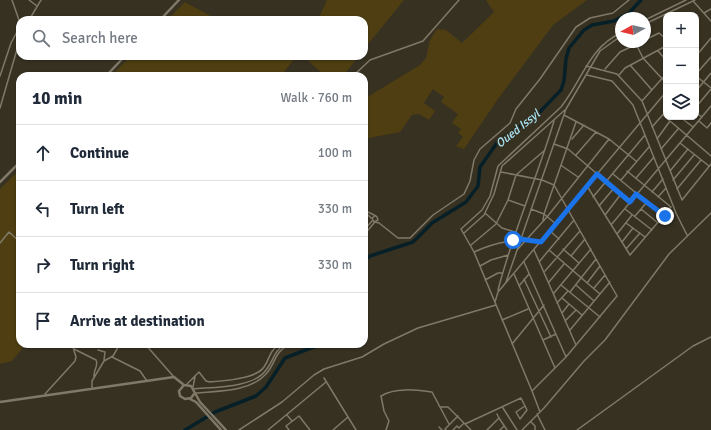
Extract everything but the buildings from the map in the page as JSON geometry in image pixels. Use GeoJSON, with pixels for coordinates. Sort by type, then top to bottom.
{"type":"FeatureCollection","features":[{"type":"Feature","properties":{"kind":"street"},"geometry":{"type":"LineString","coordinates":[[12,0],[17,16]]}},
{"type":"Feature","properties":{"kind":"street"},"geometry":{"type":"LineString","coordinates":[[29,0],[37,6]]}},
{"type":"Feature","properties":{"kind":"street"},"geometry":{"type":"LineString","coordinates":[[31,16],[41,0]]}},
{"type":"Feature","properties":{"kind":"street"},"geometry":{"type":"LineString","coordinates":[[164,16],[179,0]]}},
{"type":"Feature","properties":{"kind":"street"},"geometry":{"type":"LineString","coordinates":[[357,72],[370,60],[423,41],[459,0]]}},
{"type":"Feature","properties":{"kind":"street"},"geometry":{"type":"LineString","coordinates":[[368,216],[398,238],[410,238],[433,215],[460,198],[470,181],[474,160],[480,149],[510,123],[516,109],[540,79],[573,31],[590,18],[613,13],[629,0]]}},
{"type":"Feature","properties":{"kind":"street"},"geometry":{"type":"LineString","coordinates":[[651,17],[686,0]]}},
{"type":"Feature","properties":{"kind":"street"},"geometry":{"type":"LineString","coordinates":[[651,21],[694,0],[711,21]]}},
{"type":"Feature","properties":{"kind":"street"},"geometry":{"type":"LineString","coordinates":[[704,13],[711,9]]}},
{"type":"Feature","properties":{"kind":"street"},"geometry":{"type":"LineString","coordinates":[[651,37],[659,33],[663,36]]}},
{"type":"Feature","properties":{"kind":"street"},"geometry":{"type":"LineString","coordinates":[[0,76],[16,34]]}},
{"type":"Feature","properties":{"kind":"street"},"geometry":{"type":"LineString","coordinates":[[540,412],[471,245],[461,229],[482,210],[490,196],[498,166],[562,107],[570,96],[586,66],[603,43],[615,36]]}},
{"type":"Feature","properties":{"kind":"street"},"geometry":{"type":"LineString","coordinates":[[699,52],[711,38]]}},
{"type":"Feature","properties":{"kind":"street"},"geometry":{"type":"LineString","coordinates":[[505,283],[566,109],[600,51],[615,40]]}},
{"type":"Feature","properties":{"kind":"street"},"geometry":{"type":"LineString","coordinates":[[605,70],[620,52],[629,48]]}},
{"type":"Feature","properties":{"kind":"street"},"geometry":{"type":"LineString","coordinates":[[638,48],[643,58],[662,79],[642,101]]}},
{"type":"Feature","properties":{"kind":"street"},"geometry":{"type":"LineString","coordinates":[[619,75],[625,68],[663,48]]}},
{"type":"Feature","properties":{"kind":"street"},"geometry":{"type":"LineString","coordinates":[[658,51],[663,57]]}},
{"type":"Feature","properties":{"kind":"street"},"geometry":{"type":"LineString","coordinates":[[0,108],[16,54]]}},
{"type":"Feature","properties":{"kind":"street"},"geometry":{"type":"LineString","coordinates":[[699,71],[711,57]]}},
{"type":"Feature","properties":{"kind":"street"},"geometry":{"type":"LineString","coordinates":[[110,72],[121,60]]}},
{"type":"Feature","properties":{"kind":"street"},"geometry":{"type":"LineString","coordinates":[[630,65],[652,90]]}},
{"type":"Feature","properties":{"kind":"street"},"geometry":{"type":"LineString","coordinates":[[586,66],[591,66],[619,75],[642,101],[656,139],[682,200],[710,165],[701,160],[680,143]]}},
{"type":"Feature","properties":{"kind":"street"},"geometry":{"type":"LineString","coordinates":[[699,88],[711,73]]}},
{"type":"Feature","properties":{"kind":"street"},"geometry":{"type":"LineString","coordinates":[[586,75],[612,80],[634,105],[676,213],[688,235]]}},
{"type":"Feature","properties":{"kind":"street"},"geometry":{"type":"LineString","coordinates":[[699,78],[711,89],[699,103]]}},
{"type":"Feature","properties":{"kind":"street"},"geometry":{"type":"LineString","coordinates":[[498,292],[663,96]]}},
{"type":"Feature","properties":{"kind":"street"},"geometry":{"type":"LineString","coordinates":[[611,225],[643,185],[711,106]]}},
{"type":"Feature","properties":{"kind":"street"},"geometry":{"type":"LineString","coordinates":[[464,233],[476,224],[485,213],[494,194],[502,166],[566,109]]}},
{"type":"Feature","properties":{"kind":"street"},"geometry":{"type":"LineString","coordinates":[[564,115],[609,139],[636,161]]}},
{"type":"Feature","properties":{"kind":"street"},"geometry":{"type":"LineString","coordinates":[[652,127],[663,115]]}},
{"type":"Feature","properties":{"kind":"street"},"geometry":{"type":"LineString","coordinates":[[495,302],[515,232],[546,150],[554,121]]}},
{"type":"Feature","properties":{"kind":"street"},"geometry":{"type":"LineString","coordinates":[[685,121],[693,128]]}},
{"type":"Feature","properties":{"kind":"street"},"geometry":{"type":"LineString","coordinates":[[699,121],[707,128],[711,123]]}},
{"type":"Feature","properties":{"kind":"street"},"geometry":{"type":"LineString","coordinates":[[543,221],[544,214],[568,149],[576,122]]}},
{"type":"Feature","properties":{"kind":"street"},"geometry":{"type":"LineString","coordinates":[[656,139],[670,122],[711,156]]}},
{"type":"Feature","properties":{"kind":"street"},"geometry":{"type":"LineString","coordinates":[[571,140],[584,125]]}},
{"type":"Feature","properties":{"kind":"street"},"geometry":{"type":"LineString","coordinates":[[661,149],[678,128]]}},
{"type":"Feature","properties":{"kind":"street"},"geometry":{"type":"LineString","coordinates":[[576,156],[596,132]]}},
{"type":"Feature","properties":{"kind":"street"},"geometry":{"type":"LineString","coordinates":[[593,197],[645,135]]}},
{"type":"Feature","properties":{"kind":"street"},"geometry":{"type":"LineString","coordinates":[[516,251],[528,240],[609,139]]}},
{"type":"Feature","properties":{"kind":"street"},"geometry":{"type":"LineString","coordinates":[[554,144],[568,149],[630,202]]}},
{"type":"Feature","properties":{"kind":"street"},"geometry":{"type":"LineString","coordinates":[[621,180],[627,171],[650,146]]}},
{"type":"Feature","properties":{"kind":"street"},"geometry":{"type":"LineString","coordinates":[[670,171],[688,149]]}},
{"type":"Feature","properties":{"kind":"street"},"geometry":{"type":"LineString","coordinates":[[471,245],[496,224],[508,200],[516,175],[546,150]]}},
{"type":"Feature","properties":{"kind":"street"},"geometry":{"type":"LineString","coordinates":[[673,180],[695,155]]}},
{"type":"Feature","properties":{"kind":"street"},"geometry":{"type":"LineString","coordinates":[[636,178],[654,157]]}},
{"type":"Feature","properties":{"kind":"street"},"geometry":{"type":"LineString","coordinates":[[677,189],[701,160]]}},
{"type":"Feature","properties":{"kind":"street"},"geometry":{"type":"LineString","coordinates":[[0,182],[16,166]]}},
{"type":"Feature","properties":{"kind":"street"},"geometry":{"type":"LineString","coordinates":[[562,166],[578,177]]}},
{"type":"Feature","properties":{"kind":"street"},"geometry":{"type":"LineString","coordinates":[[587,186],[630,255],[665,216],[670,207],[627,171]]}},
{"type":"Feature","properties":{"kind":"street"},"geometry":{"type":"LineString","coordinates":[[501,172],[542,180],[554,185],[617,296],[566,357],[532,391]]}},
{"type":"Feature","properties":{"kind":"street"},"geometry":{"type":"LineString","coordinates":[[613,174],[665,216]]}},
{"type":"Feature","properties":{"kind":"street"},"geometry":{"type":"LineString","coordinates":[[652,192],[663,179]]}},
{"type":"Feature","properties":{"kind":"street"},"geometry":{"type":"LineString","coordinates":[[599,206],[614,188]]}},
{"type":"Feature","properties":{"kind":"street"},"geometry":{"type":"LineString","coordinates":[[658,198],[666,188]]}},
{"type":"Feature","properties":{"kind":"street"},"geometry":{"type":"LineString","coordinates":[[605,215],[621,194]]}},
{"type":"Feature","properties":{"kind":"street"},"geometry":{"type":"LineString","coordinates":[[508,200],[525,206]]}},
{"type":"Feature","properties":{"kind":"street"},"geometry":{"type":"LineString","coordinates":[[617,234],[626,222],[647,202]]}},
{"type":"Feature","properties":{"kind":"street"},"geometry":{"type":"LineString","coordinates":[[531,209],[544,214],[556,224]]}},
{"type":"Feature","properties":{"kind":"street"},"geometry":{"type":"LineString","coordinates":[[624,209],[652,230]]}},
{"type":"Feature","properties":{"kind":"street"},"geometry":{"type":"LineString","coordinates":[[641,209],[658,223]]}},
{"type":"Feature","properties":{"kind":"street"},"geometry":{"type":"LineString","coordinates":[[368,213],[375,216],[379,223]]}},
{"type":"Feature","properties":{"kind":"street"},"geometry":{"type":"LineString","coordinates":[[485,213],[496,224],[515,232]]}},
{"type":"Feature","properties":{"kind":"street"},"geometry":{"type":"LineString","coordinates":[[522,430],[540,412],[584,361],[605,340],[669,254],[711,213]]}},
{"type":"Feature","properties":{"kind":"street"},"geometry":{"type":"LineString","coordinates":[[368,225],[375,216]]}},
{"type":"Feature","properties":{"kind":"street"},"geometry":{"type":"LineString","coordinates":[[368,230],[378,219]]}},
{"type":"Feature","properties":{"kind":"street"},"geometry":{"type":"LineString","coordinates":[[539,262],[574,220]]}},
{"type":"Feature","properties":{"kind":"street"},"geometry":{"type":"LineString","coordinates":[[626,222],[646,237]]}},
{"type":"Feature","properties":{"kind":"street"},"geometry":{"type":"LineString","coordinates":[[622,242],[633,228]]}},
{"type":"Feature","properties":{"kind":"street"},"geometry":{"type":"LineString","coordinates":[[544,272],[580,230]]}},
{"type":"Feature","properties":{"kind":"street"},"geometry":{"type":"LineString","coordinates":[[550,231],[559,239]]}},
{"type":"Feature","properties":{"kind":"street"},"geometry":{"type":"LineString","coordinates":[[0,243],[9,232],[16,238]]}},
{"type":"Feature","properties":{"kind":"street"},"geometry":{"type":"LineString","coordinates":[[626,249],[640,233]]}},
{"type":"Feature","properties":{"kind":"street"},"geometry":{"type":"LineString","coordinates":[[474,252],[491,245],[513,240],[520,239],[541,242]]}},
{"type":"Feature","properties":{"kind":"street"},"geometry":{"type":"LineString","coordinates":[[571,256],[585,239]]}},
{"type":"Feature","properties":{"kind":"street"},"geometry":{"type":"LineString","coordinates":[[554,294],[590,248]]}},
{"type":"Feature","properties":{"kind":"street"},"geometry":{"type":"LineString","coordinates":[[563,249],[579,263]]}},
{"type":"Feature","properties":{"kind":"street"},"geometry":{"type":"LineString","coordinates":[[534,250],[576,345]]}},
{"type":"Feature","properties":{"kind":"street"},"geometry":{"type":"LineString","coordinates":[[549,250],[600,294]]}},
{"type":"Feature","properties":{"kind":"street"},"geometry":{"type":"LineString","coordinates":[[480,266],[491,260],[508,255]]}},
{"type":"Feature","properties":{"kind":"street"},"geometry":{"type":"LineString","coordinates":[[557,303],[576,285],[596,259]]}},
{"type":"Feature","properties":{"kind":"street"},"geometry":{"type":"LineString","coordinates":[[524,262],[566,357]]}},
{"type":"Feature","properties":{"kind":"street"},"geometry":{"type":"LineString","coordinates":[[549,282],[564,264]]}},
{"type":"Feature","properties":{"kind":"street"},"geometry":{"type":"LineString","coordinates":[[587,283],[600,266]]}},
{"type":"Feature","properties":{"kind":"street"},"geometry":{"type":"LineString","coordinates":[[485,280],[498,273],[503,273]]}},
{"type":"Feature","properties":{"kind":"street"},"geometry":{"type":"LineString","coordinates":[[514,274],[555,369]]}},
{"type":"Feature","properties":{"kind":"street"},"geometry":{"type":"LineString","coordinates":[[519,287],[529,274]]}},
{"type":"Feature","properties":{"kind":"street"},"geometry":{"type":"LineString","coordinates":[[593,289],[605,274]]}},
{"type":"Feature","properties":{"kind":"street"},"geometry":{"type":"LineString","coordinates":[[524,279],[551,337]]}},
{"type":"Feature","properties":{"kind":"street"},"geometry":{"type":"LineString","coordinates":[[569,330],[610,282]]}},
{"type":"Feature","properties":{"kind":"street"},"geometry":{"type":"LineString","coordinates":[[561,285],[600,318]]}},
{"type":"Feature","properties":{"kind":"street"},"geometry":{"type":"LineString","coordinates":[[576,285],[594,301]]}},
{"type":"Feature","properties":{"kind":"street"},"geometry":{"type":"LineString","coordinates":[[562,298],[582,315]]}},
{"type":"Feature","properties":{"kind":"street"},"geometry":{"type":"LineString","coordinates":[[562,313],[570,304]]}},
{"type":"Feature","properties":{"kind":"street"},"geometry":{"type":"LineString","coordinates":[[239,430],[282,402],[314,375],[324,369],[362,357],[384,344],[418,328],[496,305]]}},
{"type":"Feature","properties":{"kind":"street"},"geometry":{"type":"LineString","coordinates":[[512,344],[544,305]]}},
{"type":"Feature","properties":{"kind":"street"},"geometry":{"type":"LineString","coordinates":[[502,320],[528,309]]}},
{"type":"Feature","properties":{"kind":"street"},"geometry":{"type":"LineString","coordinates":[[565,321],[576,310]]}},
{"type":"Feature","properties":{"kind":"street"},"geometry":{"type":"LineString","coordinates":[[543,340],[556,334]]}},
{"type":"Feature","properties":{"kind":"street"},"geometry":{"type":"LineString","coordinates":[[577,430],[693,346],[711,337]]}},
{"type":"Feature","properties":{"kind":"street"},"geometry":{"type":"LineString","coordinates":[[74,348],[96,360],[97,365],[94,372],[94,377]]}},
{"type":"Feature","properties":{"kind":"street"},"geometry":{"type":"LineString","coordinates":[[44,396],[74,363],[76,357],[74,348]]}},
{"type":"Feature","properties":{"kind":"street"},"geometry":{"type":"LineString","coordinates":[[104,361],[111,357],[117,348]]}},
{"type":"Feature","properties":{"kind":"street"},"geometry":{"type":"LineString","coordinates":[[148,348],[178,381],[193,388],[248,382],[263,373],[275,352],[280,348]]}},
{"type":"Feature","properties":{"kind":"street"},"geometry":{"type":"LineString","coordinates":[[180,389],[199,372],[206,381],[210,382],[246,378],[263,368],[268,356],[276,348]]}},
{"type":"Feature","properties":{"kind":"street"},"geometry":{"type":"LineString","coordinates":[[190,399],[194,393],[237,388],[264,376],[269,370],[278,352],[284,348]]}},
{"type":"Feature","properties":{"kind":"street"},"geometry":{"type":"LineString","coordinates":[[92,389],[91,382],[104,361],[105,352],[98,350]]}},
{"type":"Feature","properties":{"kind":"street"},"geometry":{"type":"LineString","coordinates":[[111,357],[140,371],[147,381]]}},
{"type":"Feature","properties":{"kind":"street"},"geometry":{"type":"LineString","coordinates":[[0,402],[174,377]]}},
{"type":"Feature","properties":{"kind":"street"},"geometry":{"type":"LineString","coordinates":[[195,377],[193,388],[194,393],[205,411]]}},
{"type":"Feature","properties":{"kind":"street"},"geometry":{"type":"LineString","coordinates":[[324,378],[356,430]]}},
{"type":"Feature","properties":{"kind":"street"},"geometry":{"type":"LineString","coordinates":[[178,381],[181,398],[195,401],[226,430]]}},
{"type":"Feature","properties":{"kind":"street"},"geometry":{"type":"LineString","coordinates":[[268,430],[326,382]]}},
{"type":"Feature","properties":{"kind":"street"},"geometry":{"type":"LineString","coordinates":[[231,385],[232,389]]}},
{"type":"Feature","properties":{"kind":"street"},"geometry":{"type":"LineString","coordinates":[[386,430],[389,421],[384,412],[381,396],[388,393],[412,390],[432,392],[449,424]]}},
{"type":"Feature","properties":{"kind":"street"},"geometry":{"type":"LineString","coordinates":[[453,430],[457,426],[460,429],[465,423],[521,398],[525,406],[527,410],[520,419],[516,412],[525,406]]}},
{"type":"Feature","properties":{"kind":"street"},"geometry":{"type":"LineString","coordinates":[[441,407],[448,407],[471,430]]}},
{"type":"Feature","properties":{"kind":"street"},"geometry":{"type":"LineString","coordinates":[[503,407],[516,429],[512,430]]}},
{"type":"Feature","properties":{"kind":"street"},"geometry":{"type":"LineString","coordinates":[[497,414],[507,430]]}},
{"type":"Feature","properties":{"kind":"street"},"geometry":{"type":"LineString","coordinates":[[537,414],[545,430]]}},
{"type":"Feature","properties":{"kind":"street"},"geometry":{"type":"LineString","coordinates":[[287,415],[292,421]]}},
{"type":"Feature","properties":{"kind":"street"},"geometry":{"type":"LineString","coordinates":[[289,430],[286,426],[299,416],[310,430]]}},
{"type":"Feature","properties":{"kind":"street"},"geometry":{"type":"LineString","coordinates":[[439,427],[445,430],[458,416]]}},
{"type":"Feature","properties":{"kind":"street"},"geometry":{"type":"LineString","coordinates":[[333,430],[348,418]]}},
{"type":"Feature","properties":{"kind":"street"},"geometry":{"type":"LineString","coordinates":[[487,430],[499,418]]}},
{"type":"Feature","properties":{"kind":"street"},"geometry":{"type":"LineString","coordinates":[[213,419],[221,430]]}},
{"type":"Feature","properties":{"kind":"street"},"geometry":{"type":"LineString","coordinates":[[530,421],[535,425],[535,430]]}},
{"type":"Feature","properties":{"kind":"street"},"geometry":{"type":"LineString","coordinates":[[500,430],[504,426]]}},
{"type":"Feature","properties":{"kind":"shaded area"},"geometry":{"type":"Polygon","coordinates":[[[327,0],[404,0],[368,44],[368,16],[320,16],[327,0]]]}},
{"type":"Feature","properties":{"kind":"shaded area"},"geometry":{"type":"Polygon","coordinates":[[[486,0],[587,0],[553,25],[498,99],[464,149],[456,146],[463,137],[458,133],[461,129],[452,123],[458,114],[441,102],[444,97],[433,89],[424,103],[435,111],[429,120],[419,114],[412,115],[400,132],[368,138],[368,97],[420,65],[426,58],[430,40],[437,29],[446,30],[462,43],[494,12],[486,0]]]}},
{"type":"Feature","properties":{"kind":"shaded area"},"geometry":{"type":"Polygon","coordinates":[[[185,2],[211,16],[171,16],[185,2]]]}},
{"type":"Feature","properties":{"kind":"shaded area"},"geometry":{"type":"Polygon","coordinates":[[[127,60],[293,60],[284,72],[115,72],[127,60]]]}},
{"type":"Feature","properties":{"kind":"shaded area"},"geometry":{"type":"Polygon","coordinates":[[[307,60],[356,60],[346,72],[321,72],[307,60]]]}},
{"type":"Feature","properties":{"kind":"shaded area"},"geometry":{"type":"Polygon","coordinates":[[[16,173],[16,348],[23,348],[12,361],[0,364],[0,189],[16,173]]]}},
{"type":"Feature","properties":{"kind":"waterway","name":"Oued Issyl"},"geometry":{"type":"LineString","coordinates":[[368,258],[413,242],[432,223],[466,202],[478,186],[480,167],[499,140],[535,117],[561,90],[564,81],[566,59],[569,48],[584,30],[592,25],[614,21],[629,13],[641,0]]}},
{"type":"Feature","properties":{"kind":"waterway","name":"Oued Issyl"},"geometry":{"type":"LineString","coordinates":[[185,430],[215,412],[256,396],[266,387],[285,358],[311,348]]}},
{"type":"Feature","properties":{"kind":"route"},"geometry":{"type":"LineString","coordinates":[[513,240],[520,239],[541,242],[597,174],[630,202],[636,194],[665,216]]}}]}
